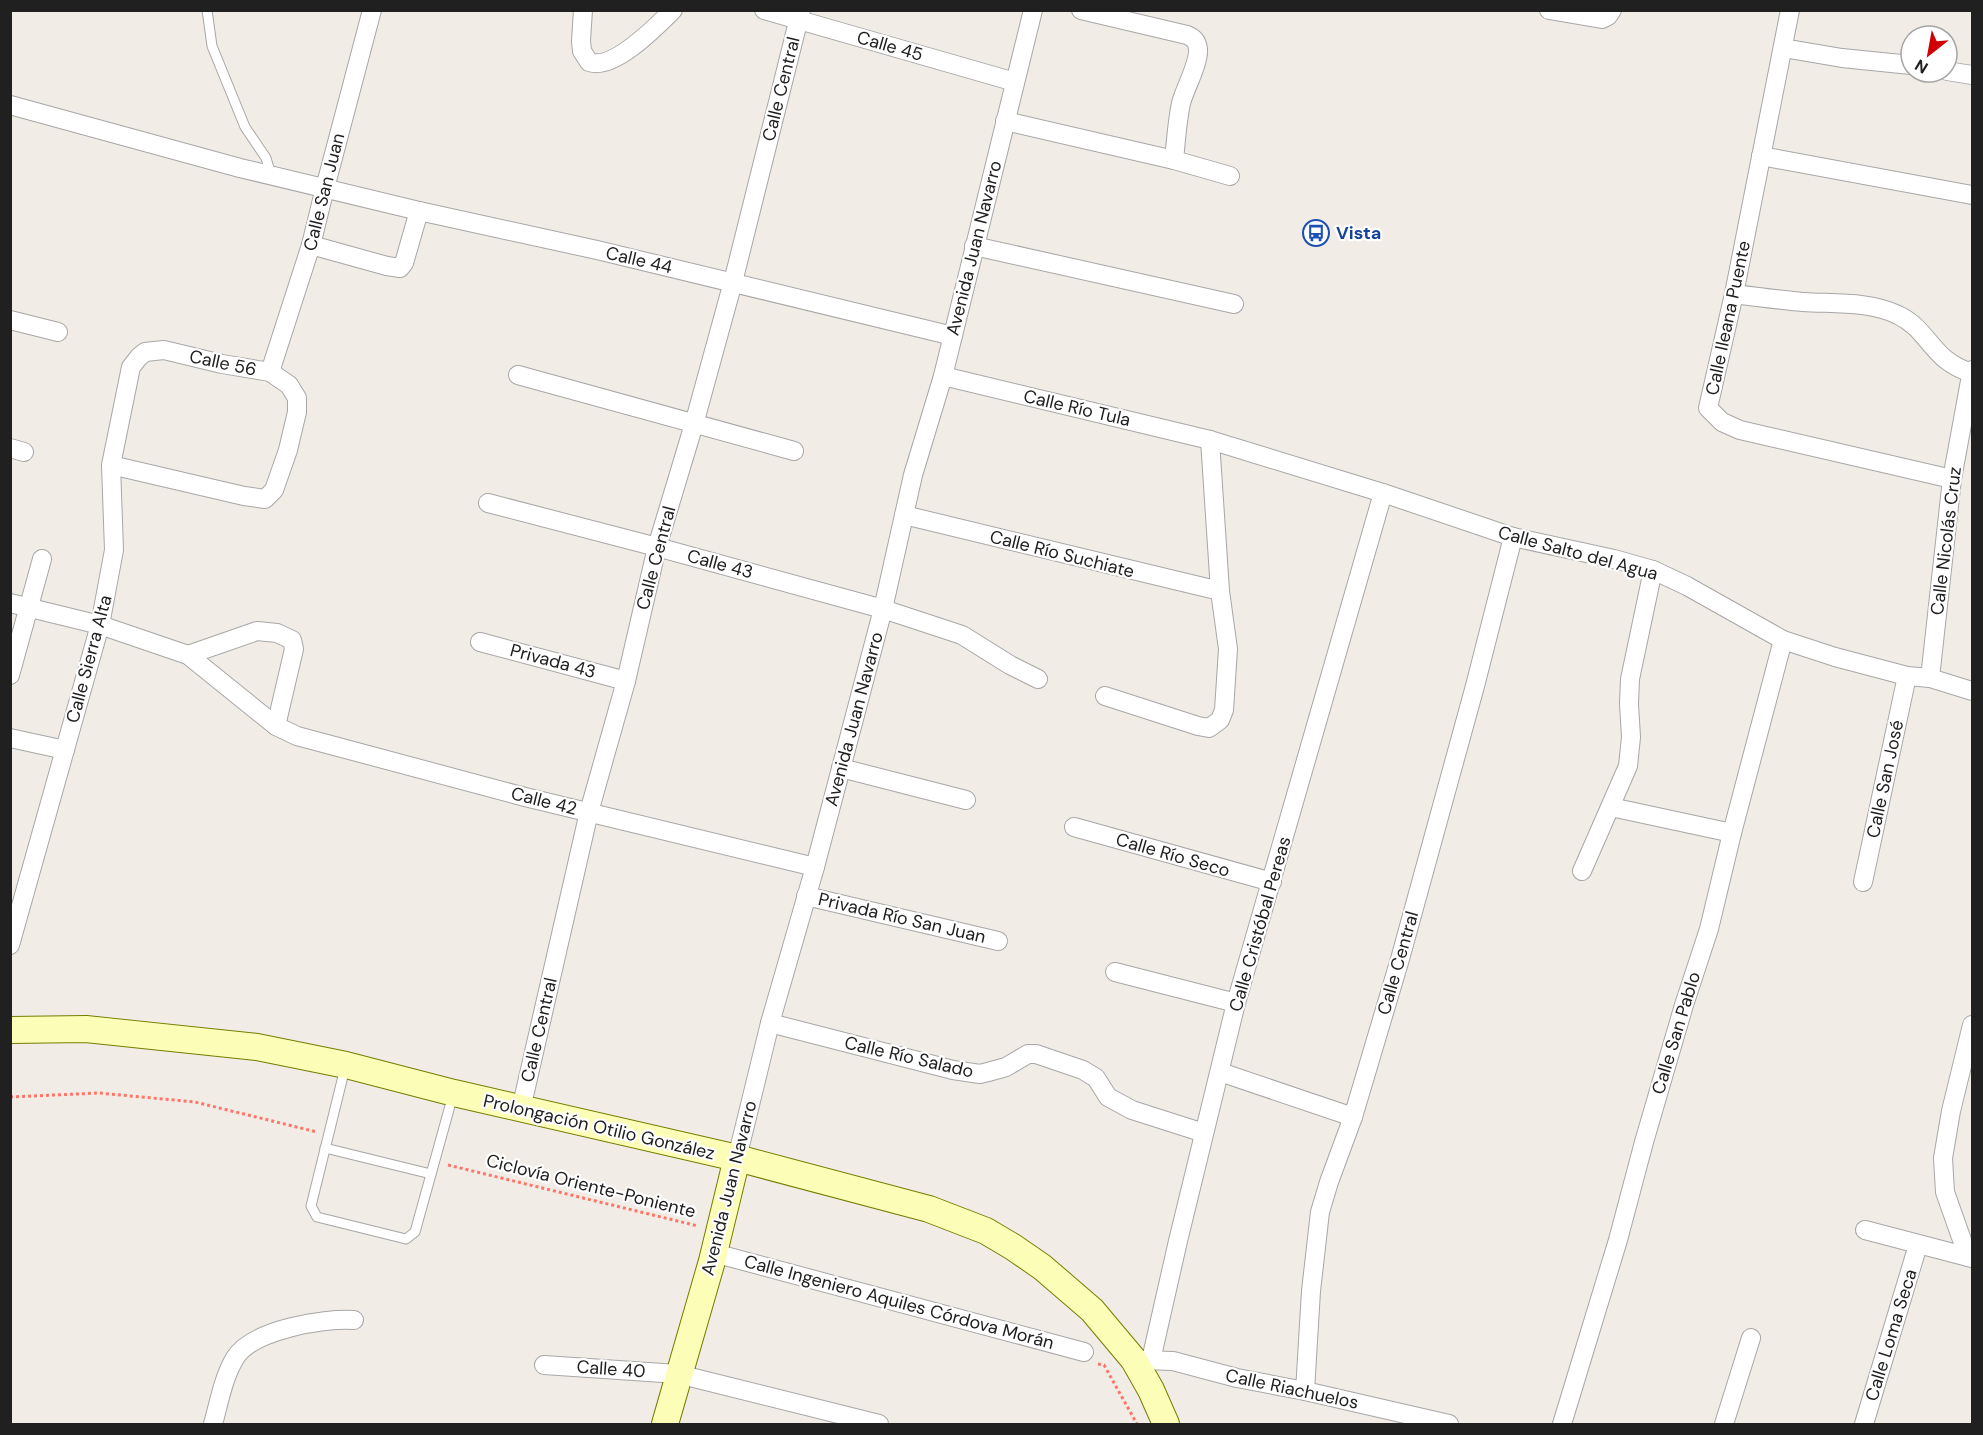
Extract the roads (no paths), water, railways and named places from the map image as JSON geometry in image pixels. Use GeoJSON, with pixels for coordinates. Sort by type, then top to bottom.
{"type":"FeatureCollection","features":[{"type":"Feature","properties":{"kind":"main road","name":"Prolongación Otilio González"},"geometry":{"type":"LineString","coordinates":[[10,1030],[86,1029],[257,1047],[346,1065],[521,1109],[737,1158],[929,1209],[986,1231],[1042,1267],[1092,1310],[1143,1360],[1151,1390],[1166,1425]]}},
{"type":"Feature","properties":{"kind":"main road","name":"Avenida Juan Navarro"},"geometry":{"type":"LineString","coordinates":[[665,1425],[714,1252],[737,1158]]}},
{"type":"Feature","properties":{"kind":"street","name":"Calle San Juan"},"geometry":{"type":"LineString","coordinates":[[270,372],[311,245],[372,10]]}},
{"type":"Feature","properties":{"kind":"street"},"geometry":{"type":"LineString","coordinates":[[583,10],[582,51],[589,62],[597,64],[623,53],[673,10]]}},
{"type":"Feature","properties":{"kind":"street","name":"Calle 45"},"geometry":{"type":"LineString","coordinates":[[764,10],[800,15],[1015,82]]}},
{"type":"Feature","properties":{"kind":"street","name":"Avenida Juan Navarro"},"geometry":{"type":"LineString","coordinates":[[737,1158],[770,1023],[815,867],[883,609],[913,475],[943,376],[1033,10]]}},
{"type":"Feature","properties":{"kind":"street"},"geometry":{"type":"LineString","coordinates":[[1081,10],[1181,34],[1196,42],[1197,57],[1181,103],[1174,160]]}},
{"type":"Feature","properties":{"kind":"street"},"geometry":{"type":"LineString","coordinates":[[1552,11],[1605,18],[1612,10]]}},
{"type":"Feature","properties":{"kind":"street","name":"Calle Ileana Puente"},"geometry":{"type":"LineString","coordinates":[[1790,10],[1734,294],[1708,408],[1716,418],[1734,428],[1952,479]]}},
{"type":"Feature","properties":{"kind":"street","name":"Calle Central"},"geometry":{"type":"LineString","coordinates":[[521,1109],[589,812],[626,681],[657,547],[733,282],[800,15]]}},
{"type":"Feature","properties":{"kind":"street"},"geometry":{"type":"LineString","coordinates":[[1784,48],[1842,58],[1899,64]]}},
{"type":"Feature","properties":{"kind":"street","name":"Calle 44"},"geometry":{"type":"LineString","coordinates":[[10,105],[271,175],[733,282],[953,336]]}},
{"type":"Feature","properties":{"kind":"street"},"geometry":{"type":"LineString","coordinates":[[1005,121],[1174,160],[1230,176]]}},
{"type":"Feature","properties":{"kind":"street"},"geometry":{"type":"LineString","coordinates":[[1761,156],[1972,195]]}},
{"type":"Feature","properties":{"kind":"street"},"geometry":{"type":"LineString","coordinates":[[311,245],[400,268],[404,263],[419,211]]}},
{"type":"Feature","properties":{"kind":"street"},"geometry":{"type":"LineString","coordinates":[[974,246],[1234,304]]}},
{"type":"Feature","properties":{"kind":"street"},"geometry":{"type":"LineString","coordinates":[[1734,294],[1796,302],[1875,307],[1896,314],[1916,328],[1931,347],[1950,364],[1972,371]]}},
{"type":"Feature","properties":{"kind":"street"},"geometry":{"type":"LineString","coordinates":[[10,320],[58,332]]}},
{"type":"Feature","properties":{"kind":"street","name":"Calle 56"},"geometry":{"type":"LineString","coordinates":[[111,465],[265,499],[274,490],[297,412],[297,398],[293,389],[270,372],[222,364],[164,350],[145,352],[131,368]]}},
{"type":"Feature","properties":{"kind":"street","name":"Calle Sierra Alta"},"geometry":{"type":"LineString","coordinates":[[10,945],[100,626],[114,550],[111,465],[131,368]]}},
{"type":"Feature","properties":{"kind":"street","name":"Calle Nicolás Cruz"},"geometry":{"type":"LineString","coordinates":[[1930,678],[1952,479],[1972,371]]}},
{"type":"Feature","properties":{"kind":"street"},"geometry":{"type":"LineString","coordinates":[[518,375],[794,451]]}},
{"type":"Feature","properties":{"kind":"street","name":"Calle Río Tula"},"geometry":{"type":"LineString","coordinates":[[943,376],[1210,440]]}},
{"type":"Feature","properties":{"kind":"street"},"geometry":{"type":"LineString","coordinates":[[1105,696],[1209,728],[1216,724],[1224,710],[1228,649],[1220,591],[1210,440]]}},
{"type":"Feature","properties":{"kind":"street","name":"Calle Salto del Agua"},"geometry":{"type":"LineString","coordinates":[[1210,440],[1383,493],[1512,537],[1614,559],[1653,570],[1697,591],[1783,640],[1835,657],[1907,676],[1930,678],[1972,691]]}},
{"type":"Feature","properties":{"kind":"street","name":"Calle Cristóbal Pereas"},"geometry":{"type":"LineString","coordinates":[[1143,1360],[1220,1072],[1236,1003],[1383,493]]}},
{"type":"Feature","properties":{"kind":"street","name":"Calle 43"},"geometry":{"type":"LineString","coordinates":[[488,503],[883,609],[962,635],[1010,665],[1038,679]]}},
{"type":"Feature","properties":{"kind":"street","name":"Calle Río Suchiate"},"geometry":{"type":"LineString","coordinates":[[904,515],[1220,591]]}},
{"type":"Feature","properties":{"kind":"street","name":"Calle Central"},"geometry":{"type":"LineString","coordinates":[[1305,1391],[1311,1291],[1320,1212],[1353,1117],[1400,959],[1475,686],[1512,537]]}},
{"type":"Feature","properties":{"kind":"street"},"geometry":{"type":"LineString","coordinates":[[10,675],[19,605],[42,559]]}},
{"type":"Feature","properties":{"kind":"street"},"geometry":{"type":"LineString","coordinates":[[1582,871],[1625,777],[1630,758],[1630,680],[1653,570]]}},
{"type":"Feature","properties":{"kind":"street"},"geometry":{"type":"LineString","coordinates":[[19,605],[100,626],[188,655],[257,630],[286,636],[292,640],[294,649],[276,726]]}},
{"type":"Feature","properties":{"kind":"street","name":"Calle San Pablo"},"geometry":{"type":"LineString","coordinates":[[1562,1425],[1618,1240],[1684,1005],[1709,929],[1783,640]]}},
{"type":"Feature","properties":{"kind":"street","name":"Privada 43"},"geometry":{"type":"LineString","coordinates":[[480,642],[626,681]]}},
{"type":"Feature","properties":{"kind":"street","name":"Calle 42"},"geometry":{"type":"LineString","coordinates":[[188,655],[276,726],[297,736],[525,797],[815,867]]}},
{"type":"Feature","properties":{"kind":"street","name":"Calle San José"},"geometry":{"type":"LineString","coordinates":[[1863,882],[1907,676]]}},
{"type":"Feature","properties":{"kind":"street"},"geometry":{"type":"LineString","coordinates":[[10,738],[65,750]]}},
{"type":"Feature","properties":{"kind":"street"},"geometry":{"type":"LineString","coordinates":[[841,768],[966,800]]}},
{"type":"Feature","properties":{"kind":"street"},"geometry":{"type":"LineString","coordinates":[[1611,807],[1732,833]]}},
{"type":"Feature","properties":{"kind":"street","name":"Calle Río Seco"},"geometry":{"type":"LineString","coordinates":[[1074,827],[1272,882]]}},
{"type":"Feature","properties":{"kind":"street","name":"Privada Río San Juan"},"geometry":{"type":"LineString","coordinates":[[806,896],[998,941]]}},
{"type":"Feature","properties":{"kind":"street"},"geometry":{"type":"LineString","coordinates":[[1115,972],[1236,1003]]}},
{"type":"Feature","properties":{"kind":"street","name":"Calle Río Salado"},"geometry":{"type":"LineString","coordinates":[[770,1023],[953,1070],[980,1074],[1006,1068],[1028,1054],[1036,1054],[1083,1070],[1096,1078],[1108,1097],[1132,1110],[1204,1133]]}},
{"type":"Feature","properties":{"kind":"street"},"geometry":{"type":"LineString","coordinates":[[1970,1258],[1945,1192],[1943,1173],[1945,1142],[1967,1068],[1972,1025]]}},
{"type":"Feature","properties":{"kind":"street"},"geometry":{"type":"LineString","coordinates":[[1220,1072],[1353,1117]]}},
{"type":"Feature","properties":{"kind":"street"},"geometry":{"type":"LineString","coordinates":[[1865,1230],[1970,1258]]}},
{"type":"Feature","properties":{"kind":"street","name":"Calle Loma Seca"},"geometry":{"type":"LineString","coordinates":[[1864,1425],[1918,1245]]}},
{"type":"Feature","properties":{"kind":"street","name":"Calle Ingeniero Aquiles Córdova Morán"},"geometry":{"type":"LineString","coordinates":[[714,1252],[1088,1357]]}},
{"type":"Feature","properties":{"kind":"street"},"geometry":{"type":"LineString","coordinates":[[213,1425],[235,1358],[246,1345],[310,1322],[335,1318],[354,1320]]}},
{"type":"Feature","properties":{"kind":"street"},"geometry":{"type":"LineString","coordinates":[[1724,1425],[1751,1338]]}},
{"type":"Feature","properties":{"kind":"street","name":"Calle Riachuelos"},"geometry":{"type":"LineString","coordinates":[[1143,1360],[1173,1361],[1237,1378],[1305,1391],[1419,1421],[1449,1425]]}},
{"type":"Feature","properties":{"kind":"street","name":"Calle 40"},"geometry":{"type":"LineString","coordinates":[[544,1365],[678,1374],[879,1425]]}},
{"type":"Feature","properties":{"kind":"lane"},"geometry":{"type":"LineString","coordinates":[[207,10],[212,46],[245,127],[266,158],[271,175]]}},
{"type":"Feature","properties":{"kind":"lane"},"geometry":{"type":"LineString","coordinates":[[346,1065],[311,1206],[317,1217],[406,1239],[415,1232],[454,1093]]}},
{"type":"Feature","properties":{"kind":"lane"},"geometry":{"type":"LineString","coordinates":[[325,1148],[431,1174]]}},
{"type":"Feature","properties":{"kind":"place","name":"Vista"},"geometry":{"type":"Point","coordinates":[1316,233]}}]}
